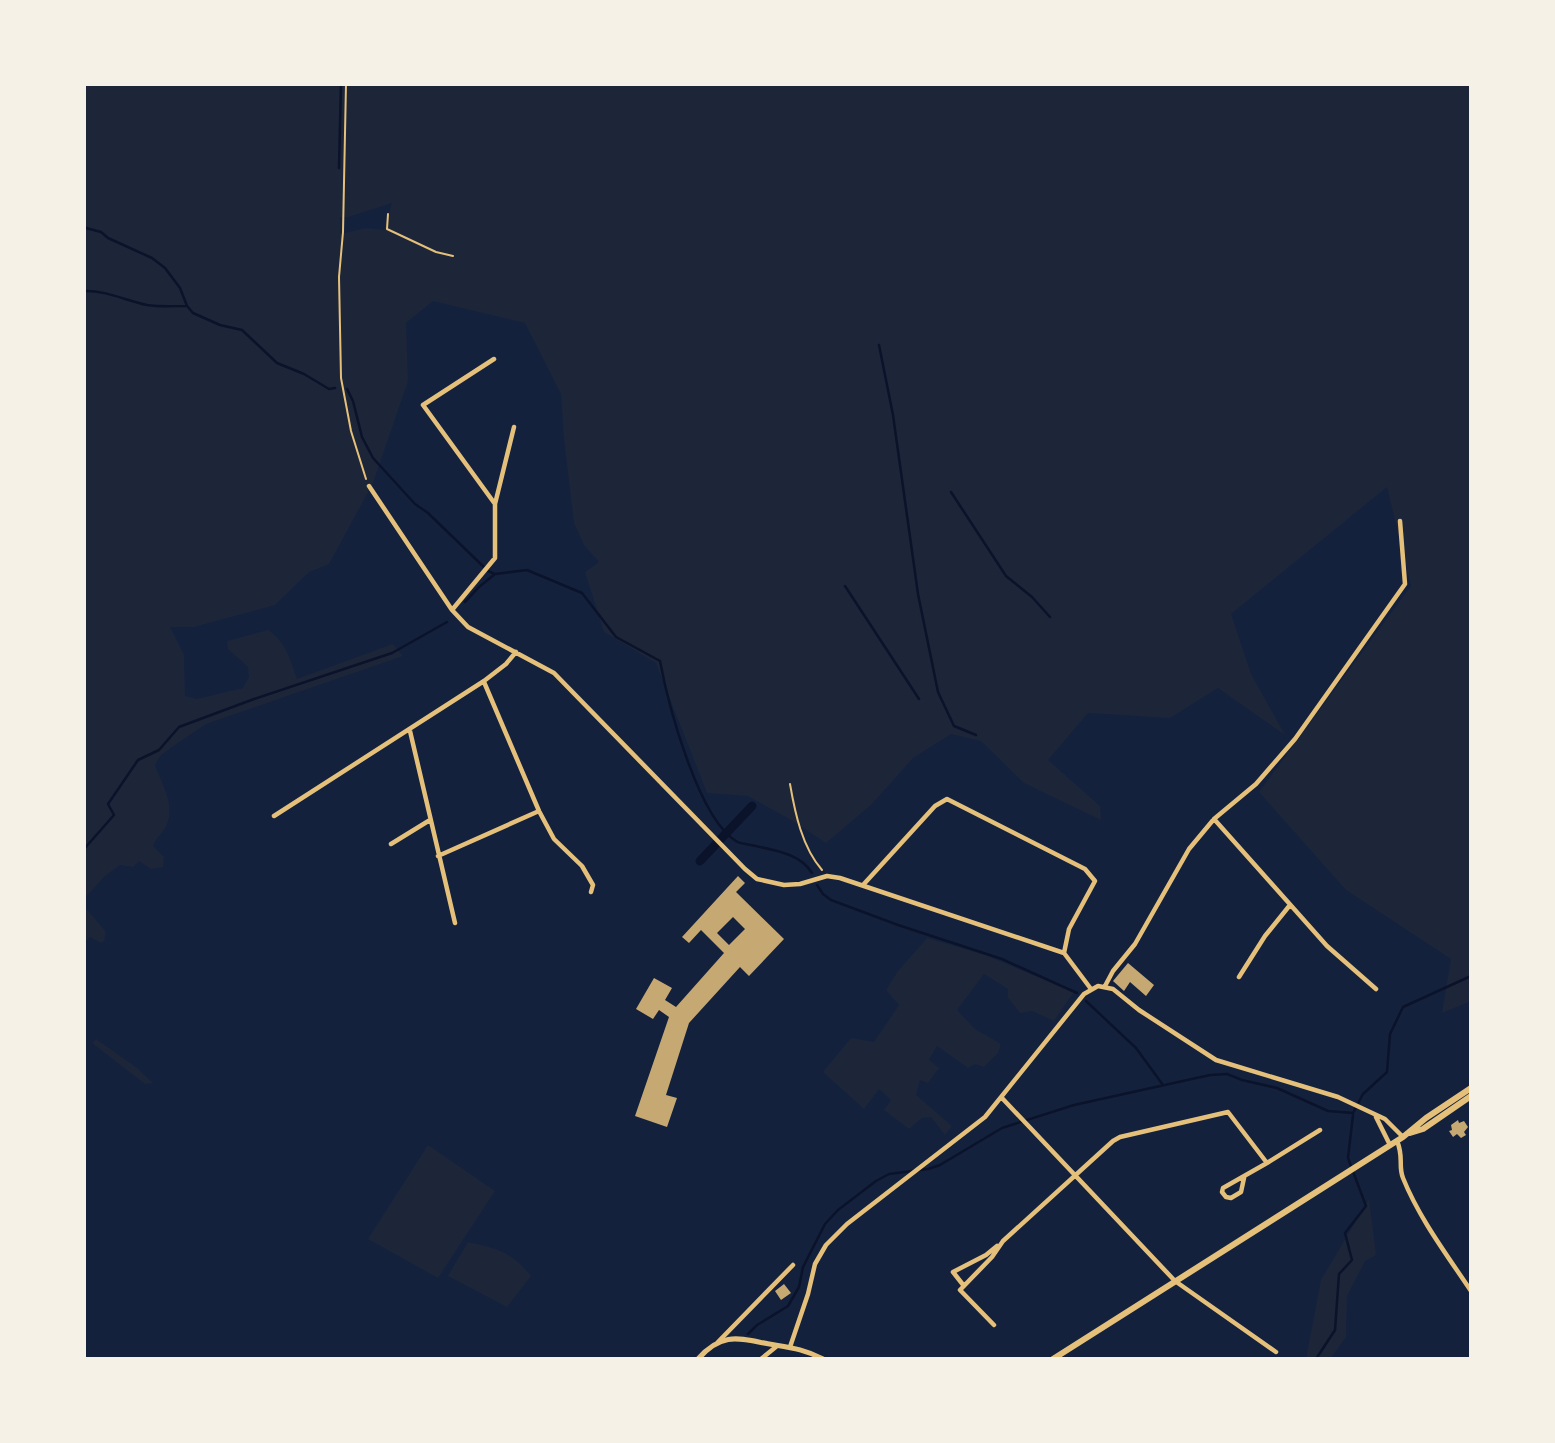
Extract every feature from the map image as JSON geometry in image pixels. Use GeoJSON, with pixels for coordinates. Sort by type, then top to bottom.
{"type":"FeatureCollection","features":[{"type":"Feature","properties":{"kind":"main road"},"geometry":{"type":"LineString","coordinates":[[1053,1359],[1399,1139],[1471,1088]]}},
{"type":"Feature","properties":{"kind":"main road"},"geometry":{"type":"LineString","coordinates":[[1399,1139],[1423,1129],[1471,1096]]}},
{"type":"Feature","properties":{"kind":"street"},"geometry":{"type":"LineString","coordinates":[[494,359],[423,405],[495,504]]}},
{"type":"Feature","properties":{"kind":"street"},"geometry":{"type":"LineString","coordinates":[[452,610],[495,558],[495,504],[514,427]]}},
{"type":"Feature","properties":{"kind":"street"},"geometry":{"type":"LineString","coordinates":[[369,486],[452,610],[468,627],[554,673],[745,869],[757,878],[771,883],[792,884],[827,876],[863,885],[1064,953],[1091,989]]}},
{"type":"Feature","properties":{"kind":"street"},"geometry":{"type":"LineString","coordinates":[[1105,986],[1142,932],[1189,849],[1214,819],[1256,783],[1295,739],[1405,584],[1400,521]]}},
{"type":"Feature","properties":{"kind":"street"},"geometry":{"type":"LineString","coordinates":[[274,816],[484,681],[506,664],[516,652]]}},
{"type":"Feature","properties":{"kind":"street"},"geometry":{"type":"LineString","coordinates":[[484,681],[539,811],[554,839],[582,866],[593,885],[591,892]]}},
{"type":"Feature","properties":{"kind":"street"},"geometry":{"type":"LineString","coordinates":[[410,731],[454,923]]}},
{"type":"Feature","properties":{"kind":"street"},"geometry":{"type":"LineString","coordinates":[[863,885],[935,806],[947,799],[1084,869],[1095,881],[1069,929],[1064,953]]}},
{"type":"Feature","properties":{"kind":"street"},"geometry":{"type":"LineString","coordinates":[[438,856],[539,811]]}},
{"type":"Feature","properties":{"kind":"street"},"geometry":{"type":"LineString","coordinates":[[1214,819],[1327,946],[1376,989]]}},
{"type":"Feature","properties":{"kind":"street"},"geometry":{"type":"LineString","coordinates":[[391,844],[430,820]]}},
{"type":"Feature","properties":{"kind":"street"},"geometry":{"type":"LineString","coordinates":[[1239,977],[1265,936],[1290,905]]}},
{"type":"Feature","properties":{"kind":"street"},"geometry":{"type":"LineString","coordinates":[[790,1347],[819,1254],[847,1224],[985,1117],[1091,989],[1105,986],[1117,991],[1139,1010],[1216,1059],[1338,1097],[1390,1123],[1399,1139],[1401,1172],[1408,1191],[1471,1291]]}},
{"type":"Feature","properties":{"kind":"street"},"geometry":{"type":"LineString","coordinates":[[1002,1098],[1175,1281],[1276,1352]]}},
{"type":"Feature","properties":{"kind":"street"},"geometry":{"type":"LineString","coordinates":[[964,1286],[953,1272],[986,1255],[1120,1137],[1224,1112],[1232,1115],[1267,1163]]}},
{"type":"Feature","properties":{"kind":"street"},"geometry":{"type":"LineString","coordinates":[[1376,1116],[1399,1139]]}},
{"type":"Feature","properties":{"kind":"street"},"geometry":{"type":"LineString","coordinates":[[1244,1178],[1241,1192],[1231,1198],[1226,1197],[1222,1192],[1223,1188],[1244,1178],[1320,1130]]}},
{"type":"Feature","properties":{"kind":"street"},"geometry":{"type":"LineString","coordinates":[[994,1325],[960,1290],[992,1257],[1003,1241]]}},
{"type":"Feature","properties":{"kind":"street"},"geometry":{"type":"LineString","coordinates":[[716,1344],[793,1265]]}},
{"type":"Feature","properties":{"kind":"street"},"geometry":{"type":"LineString","coordinates":[[698,1359],[716,1344],[738,1339],[800,1348],[823,1359]]}},
{"type":"Feature","properties":{"kind":"street"},"geometry":{"type":"LineString","coordinates":[[761,1359],[777,1346]]}},
{"type":"Feature","properties":{"kind":"path"},"geometry":{"type":"LineString","coordinates":[[346,84],[343,232],[339,277],[341,378],[351,431],[369,486]]}},
{"type":"Feature","properties":{"kind":"path"},"geometry":{"type":"LineString","coordinates":[[388,214],[387,229],[436,252],[453,256]]}},
{"type":"Feature","properties":{"kind":"path"},"geometry":{"type":"LineString","coordinates":[[790,784],[801,830],[812,859],[827,876]]}},
{"type":"Feature","properties":{"kind":"shaded area"},"geometry":{"type":"Polygon","coordinates":[[[84,84],[1471,84],[1471,1001],[1442,1013],[1451,959],[1346,890],[1259,792],[1411,586],[1387,487],[1231,614],[1251,674],[1285,735],[1218,688],[1170,718],[1088,713],[1048,760],[1100,806],[1101,820],[1024,783],[981,741],[951,734],[913,758],[872,804],[826,843],[748,796],[707,793],[656,663],[604,632],[585,572],[599,562],[584,545],[574,523],[561,394],[525,323],[433,301],[406,323],[408,381],[373,483],[329,564],[309,572],[275,605],[194,627],[170,627],[184,655],[185,696],[197,699],[243,688],[249,677],[248,667],[228,649],[227,641],[268,630],[283,646],[297,679],[393,644],[403,656],[206,724],[160,756],[155,765],[166,792],[169,814],[165,828],[153,846],[164,857],[163,867],[151,869],[139,861],[133,867],[120,865],[105,876],[84,899],[84,84]],[[392,203],[340,217],[341,234],[366,228],[384,230],[392,203]]]}},
{"type":"Feature","properties":{"kind":"shaded area"},"geometry":{"type":"Polygon","coordinates":[[[84,906],[106,932],[101,943],[90,937],[84,943],[84,906]]]}},
{"type":"Feature","properties":{"kind":"shaded area"},"geometry":{"type":"Polygon","coordinates":[[[927,938],[985,955],[1074,992],[1054,1021],[1032,1011],[1020,1013],[1008,998],[1008,989],[984,974],[957,1010],[975,1029],[1001,1044],[998,1053],[984,1067],[975,1064],[968,1068],[937,1046],[929,1060],[939,1068],[928,1083],[920,1080],[916,1095],[952,1126],[945,1135],[931,1117],[922,1118],[909,1129],[884,1110],[891,1100],[879,1089],[864,1109],[823,1072],[851,1038],[874,1042],[899,1005],[886,990],[898,971],[927,938]]]}},
{"type":"Feature","properties":{"kind":"shaded area"},"geometry":{"type":"Polygon","coordinates":[[[96,1039],[153,1083],[145,1084],[92,1043],[96,1039]]]}},
{"type":"Feature","properties":{"kind":"shaded area"},"geometry":{"type":"Polygon","coordinates":[[[428,1145],[495,1191],[438,1278],[368,1239],[428,1145]]]}},
{"type":"Feature","properties":{"kind":"shaded area"},"geometry":{"type":"Polygon","coordinates":[[[1369,1199],[1376,1255],[1365,1261],[1347,1296],[1346,1337],[1330,1359],[1306,1359],[1321,1280],[1369,1199]]]}},
{"type":"Feature","properties":{"kind":"shaded area"},"geometry":{"type":"Polygon","coordinates":[[[468,1242],[503,1252],[517,1261],[531,1276],[507,1307],[448,1276],[468,1242]]]}},
{"type":"Feature","properties":{"kind":"building"},"geometry":{"type":"Polygon","coordinates":[[[738,876],[745,883],[736,892],[784,939],[749,976],[740,967],[689,1023],[666,1095],[677,1098],[667,1127],[635,1116],[669,1017],[659,1010],[653,1019],[636,1009],[654,978],[672,988],[665,1000],[676,1007],[724,953],[701,930],[689,943],[682,937],[738,876]],[[733,917],[717,933],[729,945],[745,929],[733,917]]]}},
{"type":"Feature","properties":{"kind":"building"},"geometry":{"type":"Polygon","coordinates":[[[1128,963],[1154,985],[1146,996],[1130,982],[1124,991],[1113,981],[1128,963]]]}},
{"type":"Feature","properties":{"kind":"building"},"geometry":{"type":"Polygon","coordinates":[[[1458,1120],[1459,1123],[1464,1121],[1468,1127],[1464,1132],[1466,1135],[1461,1138],[1457,1134],[1453,1137],[1449,1131],[1452,1130],[1451,1125],[1458,1120]]]}},
{"type":"Feature","properties":{"kind":"building"},"geometry":{"type":"Polygon","coordinates":[[[784,1284],[791,1293],[781,1300],[775,1291],[784,1284]]]}},
{"type":"Feature","properties":{"kind":"waterway"},"geometry":{"type":"LineString","coordinates":[[339,168],[341,84]]}},
{"type":"Feature","properties":{"kind":"waterway"},"geometry":{"type":"LineString","coordinates":[[84,225],[152,258],[165,268],[180,288],[193,313],[220,325],[242,330],[277,363],[304,374],[329,389],[335,388]]}},
{"type":"Feature","properties":{"kind":"waterway"},"geometry":{"type":"LineString","coordinates":[[84,291],[108,294],[147,305],[186,306]]}},
{"type":"Feature","properties":{"kind":"waterway"},"geometry":{"type":"LineString","coordinates":[[879,345],[893,415],[918,594],[938,692],[954,726],[976,735]]}},
{"type":"Feature","properties":{"kind":"waterway"},"geometry":{"type":"LineString","coordinates":[[347,389],[353,401],[362,437],[373,458],[415,504],[428,513],[488,571],[495,574]]}},
{"type":"Feature","properties":{"kind":"waterway"},"geometry":{"type":"LineString","coordinates":[[951,492],[1006,576],[1032,597],[1050,617]]}},
{"type":"Feature","properties":{"kind":"waterway"},"geometry":{"type":"LineString","coordinates":[[465,602],[495,574],[527,570],[582,593],[616,637],[660,661],[678,731],[697,785],[722,828],[739,843],[793,857],[807,866],[812,873]]}},
{"type":"Feature","properties":{"kind":"waterway"},"geometry":{"type":"LineString","coordinates":[[845,586],[919,699]]}},
{"type":"Feature","properties":{"kind":"waterway"},"geometry":{"type":"LineString","coordinates":[[84,849],[114,815],[108,804],[138,760],[159,750],[179,727],[392,653],[447,622]]}},
{"type":"Feature","properties":{"kind":"waterway"},"geometry":{"type":"LineString","coordinates":[[700,861],[752,806]]}},
{"type":"Feature","properties":{"kind":"waterway"},"geometry":{"type":"LineString","coordinates":[[817,885],[831,900],[1002,959],[1077,993]]}},
{"type":"Feature","properties":{"kind":"waterway"},"geometry":{"type":"LineString","coordinates":[[748,1334],[757,1325],[788,1306],[799,1287],[803,1267],[825,1224],[838,1210],[889,1174],[940,1165],[1002,1128],[1074,1105],[1210,1075],[1227,1074],[1277,1088],[1328,1111],[1353,1113],[1363,1094],[1387,1072],[1390,1034],[1403,1007],[1471,976]]}},
{"type":"Feature","properties":{"kind":"waterway"},"geometry":{"type":"LineString","coordinates":[[1086,1001],[1136,1048],[1163,1085]]}},
{"type":"Feature","properties":{"kind":"waterway"},"geometry":{"type":"LineString","coordinates":[[1316,1359],[1335,1330],[1339,1274],[1352,1260],[1345,1233],[1366,1206],[1348,1158],[1353,1115]]}}]}
